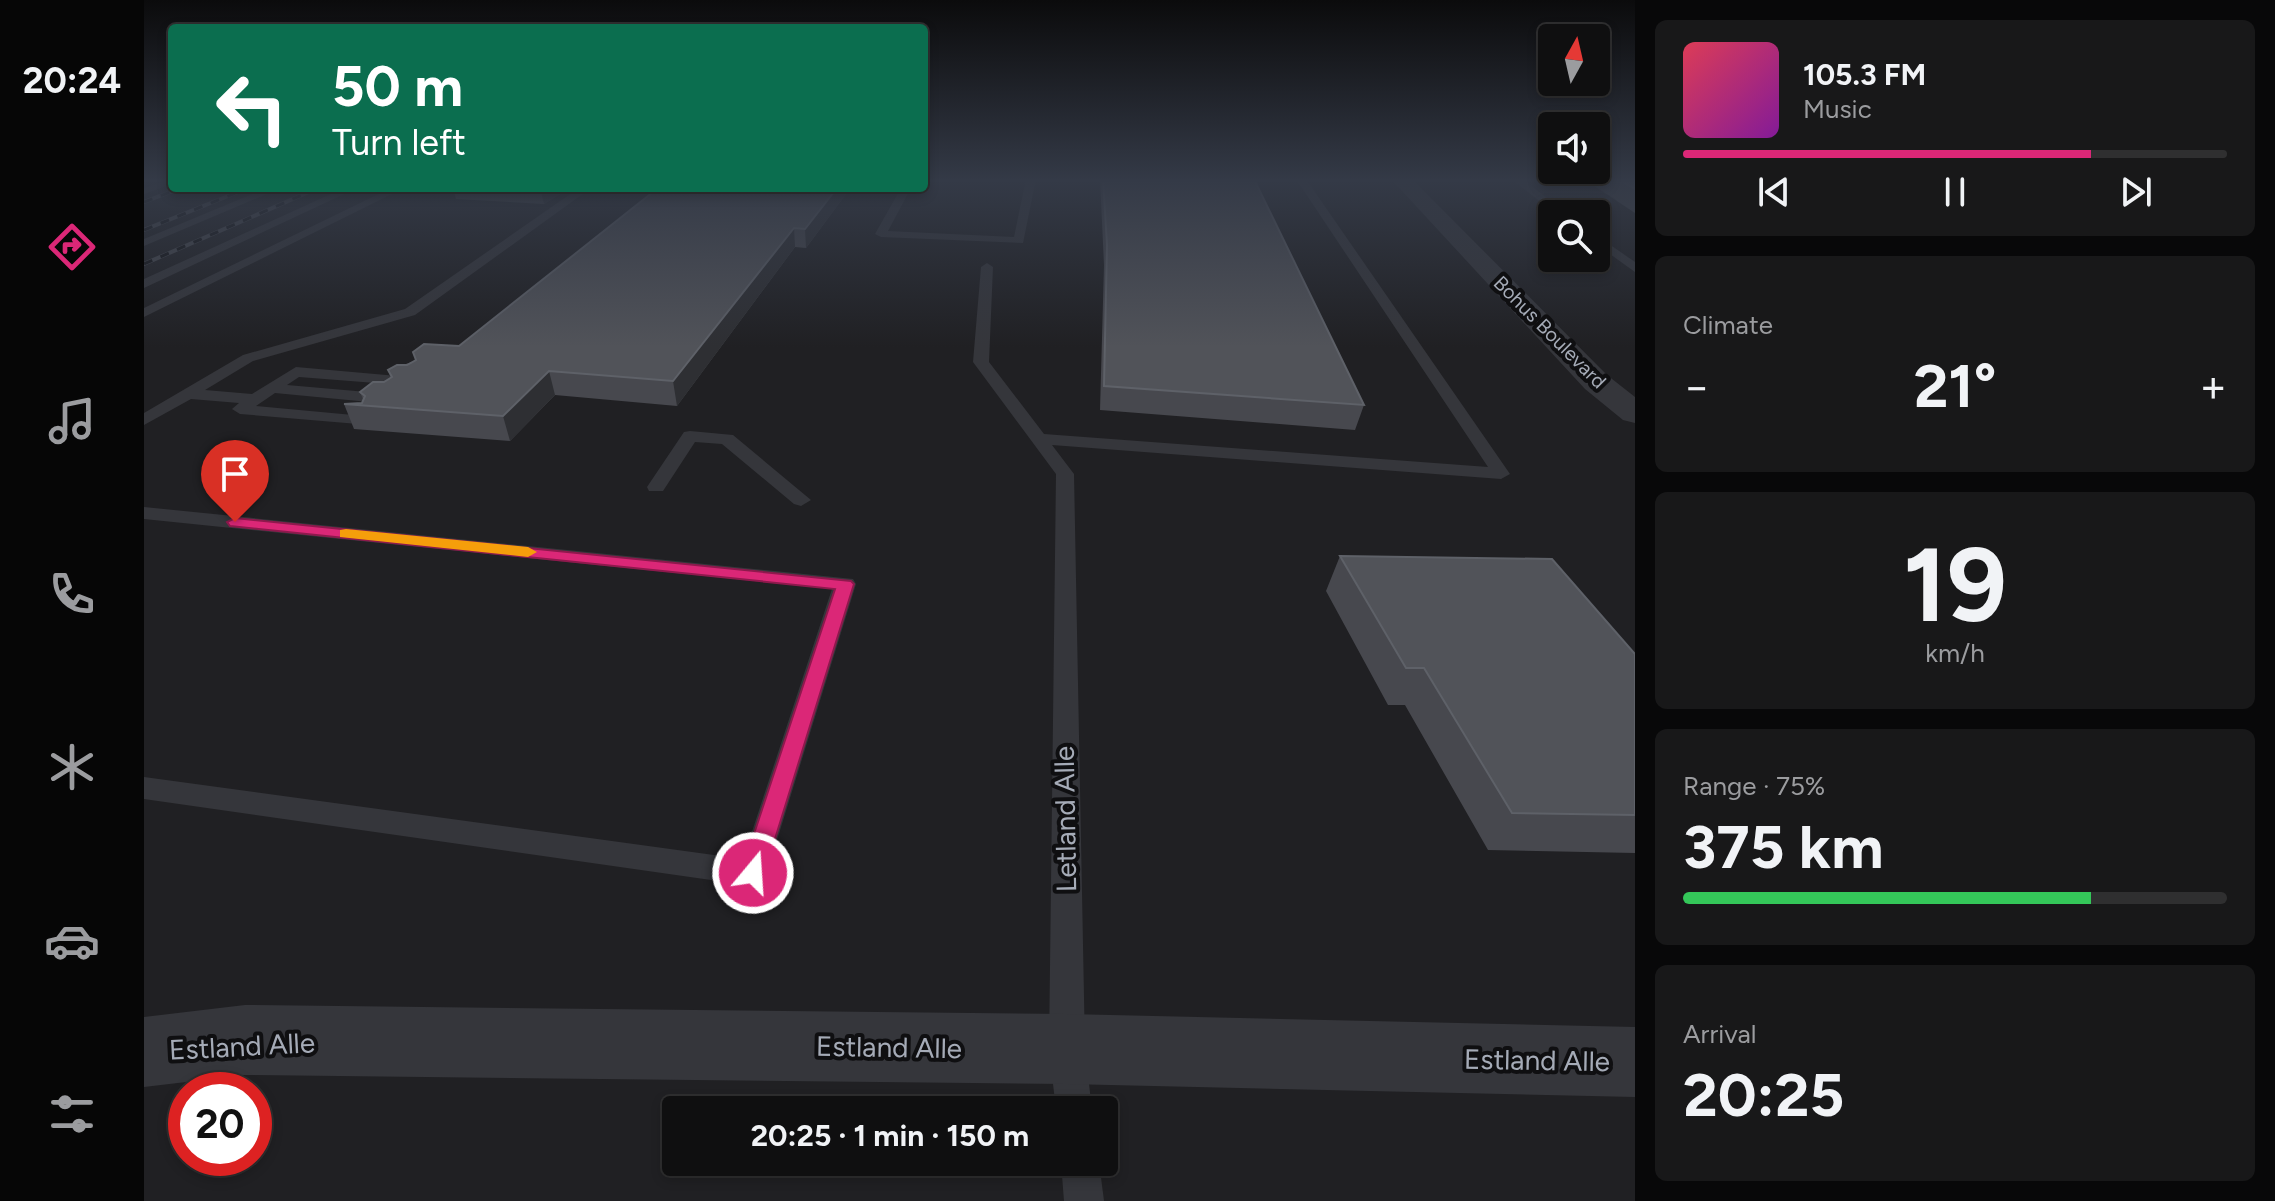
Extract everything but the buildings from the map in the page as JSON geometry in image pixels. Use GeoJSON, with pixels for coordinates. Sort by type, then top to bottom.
{"type":"FeatureCollection","features":[{"type":"Feature","properties":{"kind":"street","name":"Bohus Boulevard"},"geometry":{"type":"LineString","coordinates":[[1455,235],[1596,382],[1635,413]]}},
{"type":"Feature","properties":{"kind":"street"},"geometry":{"type":"LineString","coordinates":[[1596,382],[1635,385]]}},
{"type":"Feature","properties":{"kind":"street","name":"Estland Alle"},"geometry":{"type":"LineString","coordinates":[[144,1052],[245,1040],[1070,1080],[1635,1062]]}},
{"type":"Feature","properties":{"kind":"lane"},"geometry":{"type":"LineString","coordinates":[[144,243],[163,235]]}},
{"type":"Feature","properties":{"kind":"lane"},"geometry":{"type":"LineString","coordinates":[[144,284],[250,235]]}},
{"type":"Feature","properties":{"kind":"lane"},"geometry":{"type":"LineString","coordinates":[[144,313],[303,235]]}},
{"type":"Feature","properties":{"kind":"lane"},"geometry":{"type":"LineString","coordinates":[[144,420],[248,358],[410,312],[519,235]]}},
{"type":"Feature","properties":{"kind":"lane"},"geometry":{"type":"LineString","coordinates":[[902,235],[1019,241],[1020,235]]}},
{"type":"Feature","properties":{"kind":"lane"},"geometry":{"type":"LineString","coordinates":[[1039,439],[1501,474],[1339,235]]}},
{"type":"Feature","properties":{"kind":"lane"},"geometry":{"type":"LineString","coordinates":[[1610,249],[1635,268]]}},
{"type":"Feature","properties":{"kind":"lane","name":"Letland Alle"},"geometry":{"type":"LineString","coordinates":[[987,267],[981,362],[1065,474],[1062,528],[1070,1080]]}},
{"type":"Feature","properties":{"kind":"lane"},"geometry":{"type":"LineString","coordinates":[[144,304],[161,305]]}},
{"type":"Feature","properties":{"kind":"lane"},"geometry":{"type":"LineString","coordinates":[[277,384],[403,390],[296,372],[277,384],[240,409],[364,421]]}},
{"type":"Feature","properties":{"kind":"lane"},"geometry":{"type":"LineString","coordinates":[[189,394],[255,399]]}},
{"type":"Feature","properties":{"kind":"lane"},"geometry":{"type":"LineString","coordinates":[[656,487],[690,436],[727,439],[801,500]]}},
{"type":"Feature","properties":{"kind":"lane"},"geometry":{"type":"LineString","coordinates":[[144,513],[845,584],[753,873],[144,788]]}},
{"type":"Feature","properties":{"kind":"lane"},"geometry":{"type":"LineString","coordinates":[[1081,1176],[1084,1201]]}},
{"type":"Feature","properties":{"kind":"shaded area"},"geometry":{"type":"Polygon","coordinates":[[[144,235],[1538,235],[1538,272],[1610,272],[1610,235],[1635,235],[1635,1201],[144,1201],[144,235]]]}},
{"type":"Feature","properties":{"kind":"railway"},"geometry":{"type":"LineString","coordinates":[[144,264],[210,235]]}},
{"type":"Feature","properties":{"kind":"slow traffic"},"geometry":{"type":"LineString","coordinates":[[346,534],[528,552]]}},
{"type":"Feature","properties":{"kind":"route"},"geometry":{"type":"LineString","coordinates":[[235,522],[845,584],[753,873]]}}]}
